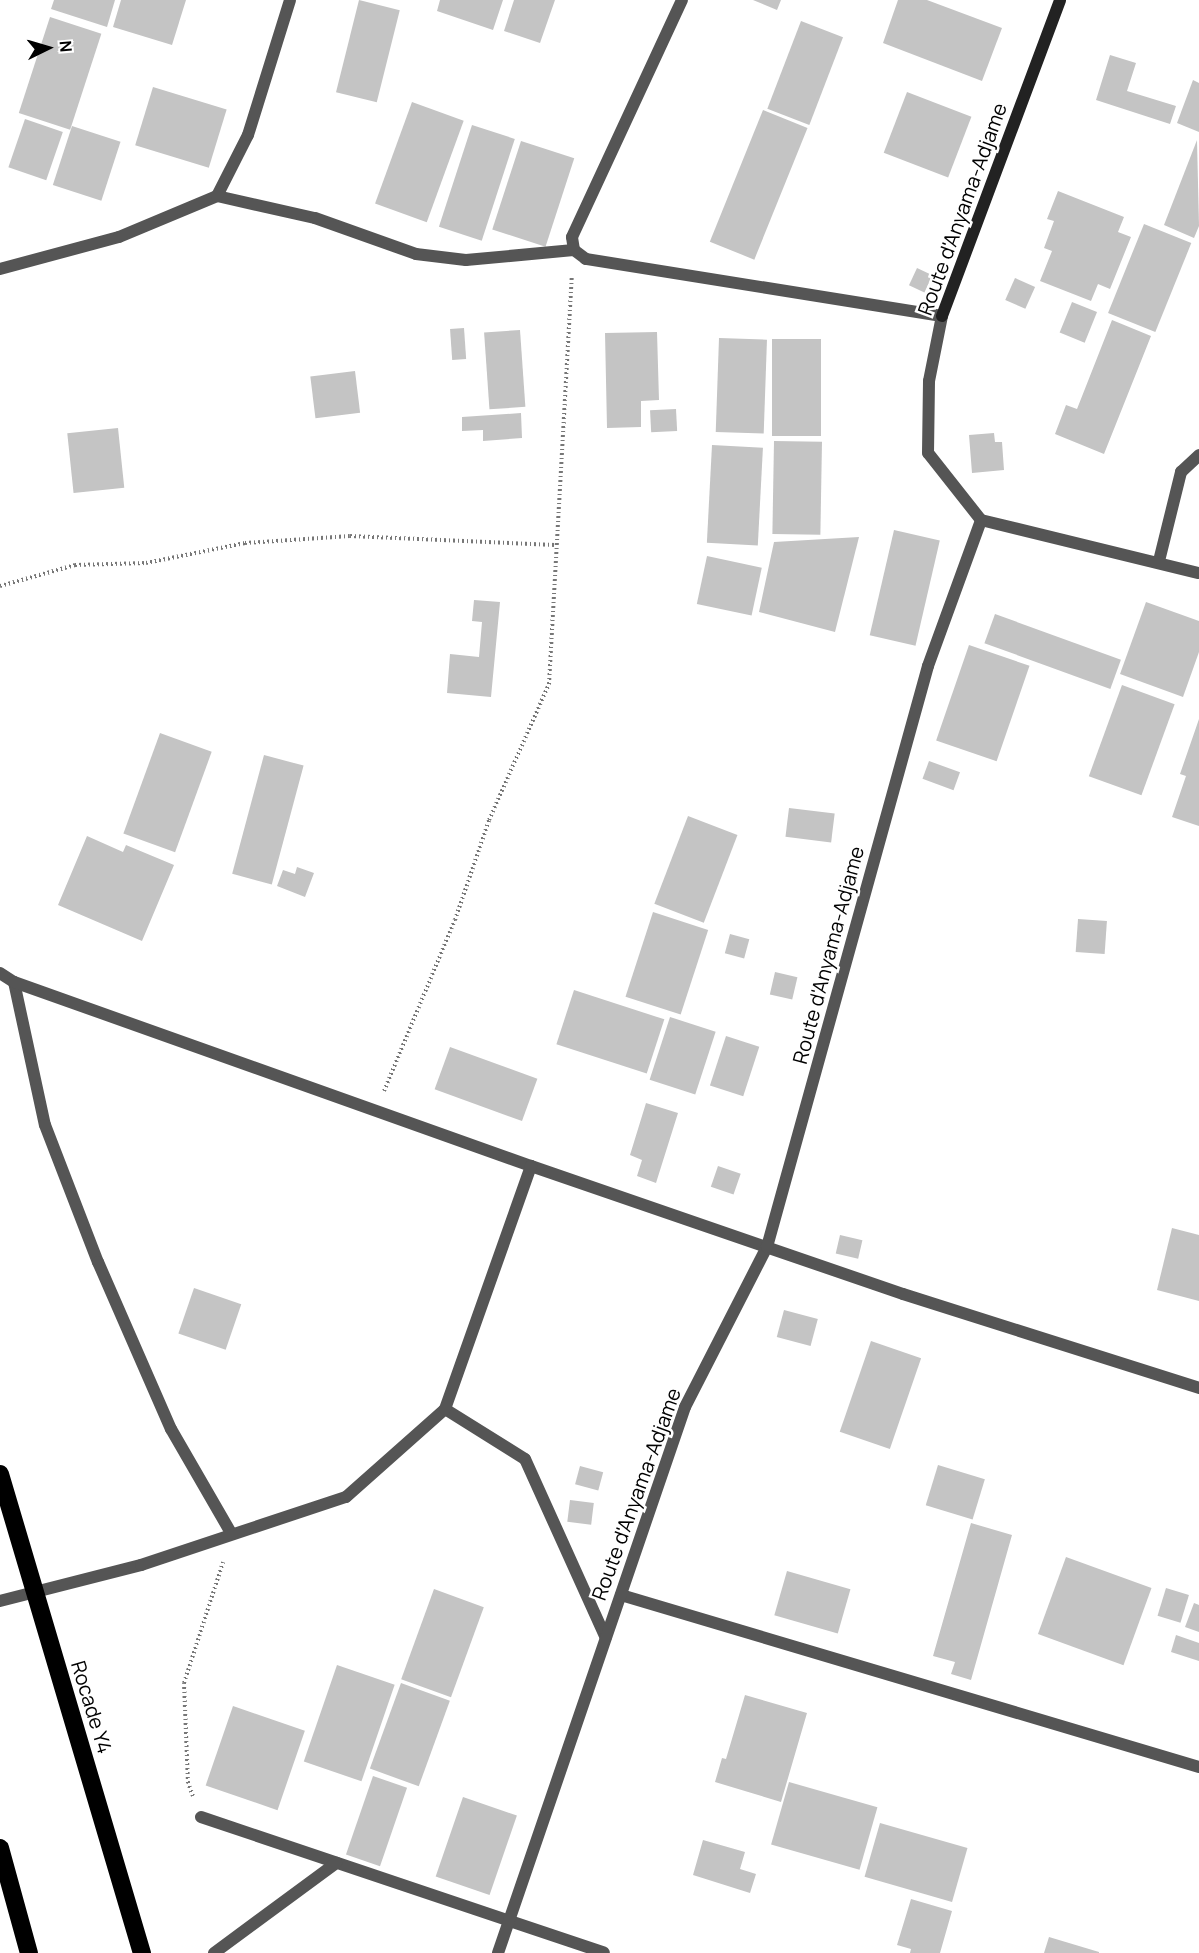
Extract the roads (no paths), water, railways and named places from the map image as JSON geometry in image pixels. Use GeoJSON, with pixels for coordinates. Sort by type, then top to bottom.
{"type":"FeatureCollection","features":[{"type":"Feature","properties":{"kind":"highway","name":"Rocade Y4"},"geometry":{"type":"LineString","coordinates":[[0,1474],[142,1953]]}},
{"type":"Feature","properties":{"kind":"highway"},"geometry":{"type":"LineString","coordinates":[[0,1848],[28,1953]]}},
{"type":"Feature","properties":{"kind":"street"},"geometry":{"type":"LineString","coordinates":[[217,196],[248,135],[290,0]]}},
{"type":"Feature","properties":{"kind":"street"},"geometry":{"type":"LineString","coordinates":[[682,0],[572,237],[574,250],[586,260],[942,316]]}},
{"type":"Feature","properties":{"kind":"street","name":"Route d'Anyama-Adjame"},"geometry":{"type":"LineString","coordinates":[[498,1953],[685,1407],[767,1246],[928,666],[981,519],[928,453],[929,381],[942,316],[1060,0]]}},
{"type":"Feature","properties":{"kind":"street"},"geometry":{"type":"LineString","coordinates":[[0,269],[119,237],[217,196],[315,218],[416,254],[466,260],[574,250]]}},
{"type":"Feature","properties":{"kind":"street"},"geometry":{"type":"LineString","coordinates":[[1159,561],[1181,472],[1199,455]]}},
{"type":"Feature","properties":{"kind":"street"},"geometry":{"type":"LineString","coordinates":[[981,519],[1159,561],[1199,573]]}},
{"type":"Feature","properties":{"kind":"street"},"geometry":{"type":"LineString","coordinates":[[0,973],[14,982],[377,1108],[531,1166],[1199,1388]]}},
{"type":"Feature","properties":{"kind":"street"},"geometry":{"type":"LineString","coordinates":[[14,982],[45,1125],[98,1262],[171,1429],[231,1533]]}},
{"type":"Feature","properties":{"kind":"street"},"geometry":{"type":"LineString","coordinates":[[0,1601],[141,1565],[231,1533],[346,1497],[445,1409],[531,1166]]}},
{"type":"Feature","properties":{"kind":"street"},"geometry":{"type":"LineString","coordinates":[[445,1409],[525,1459],[606,1638]]}},
{"type":"Feature","properties":{"kind":"street"},"geometry":{"type":"LineString","coordinates":[[621,1595],[1199,1767]]}},
{"type":"Feature","properties":{"kind":"street"},"geometry":{"type":"LineString","coordinates":[[201,1817],[604,1953]]}},
{"type":"Feature","properties":{"kind":"street"},"geometry":{"type":"LineString","coordinates":[[214,1953],[336,1863]]}}]}
